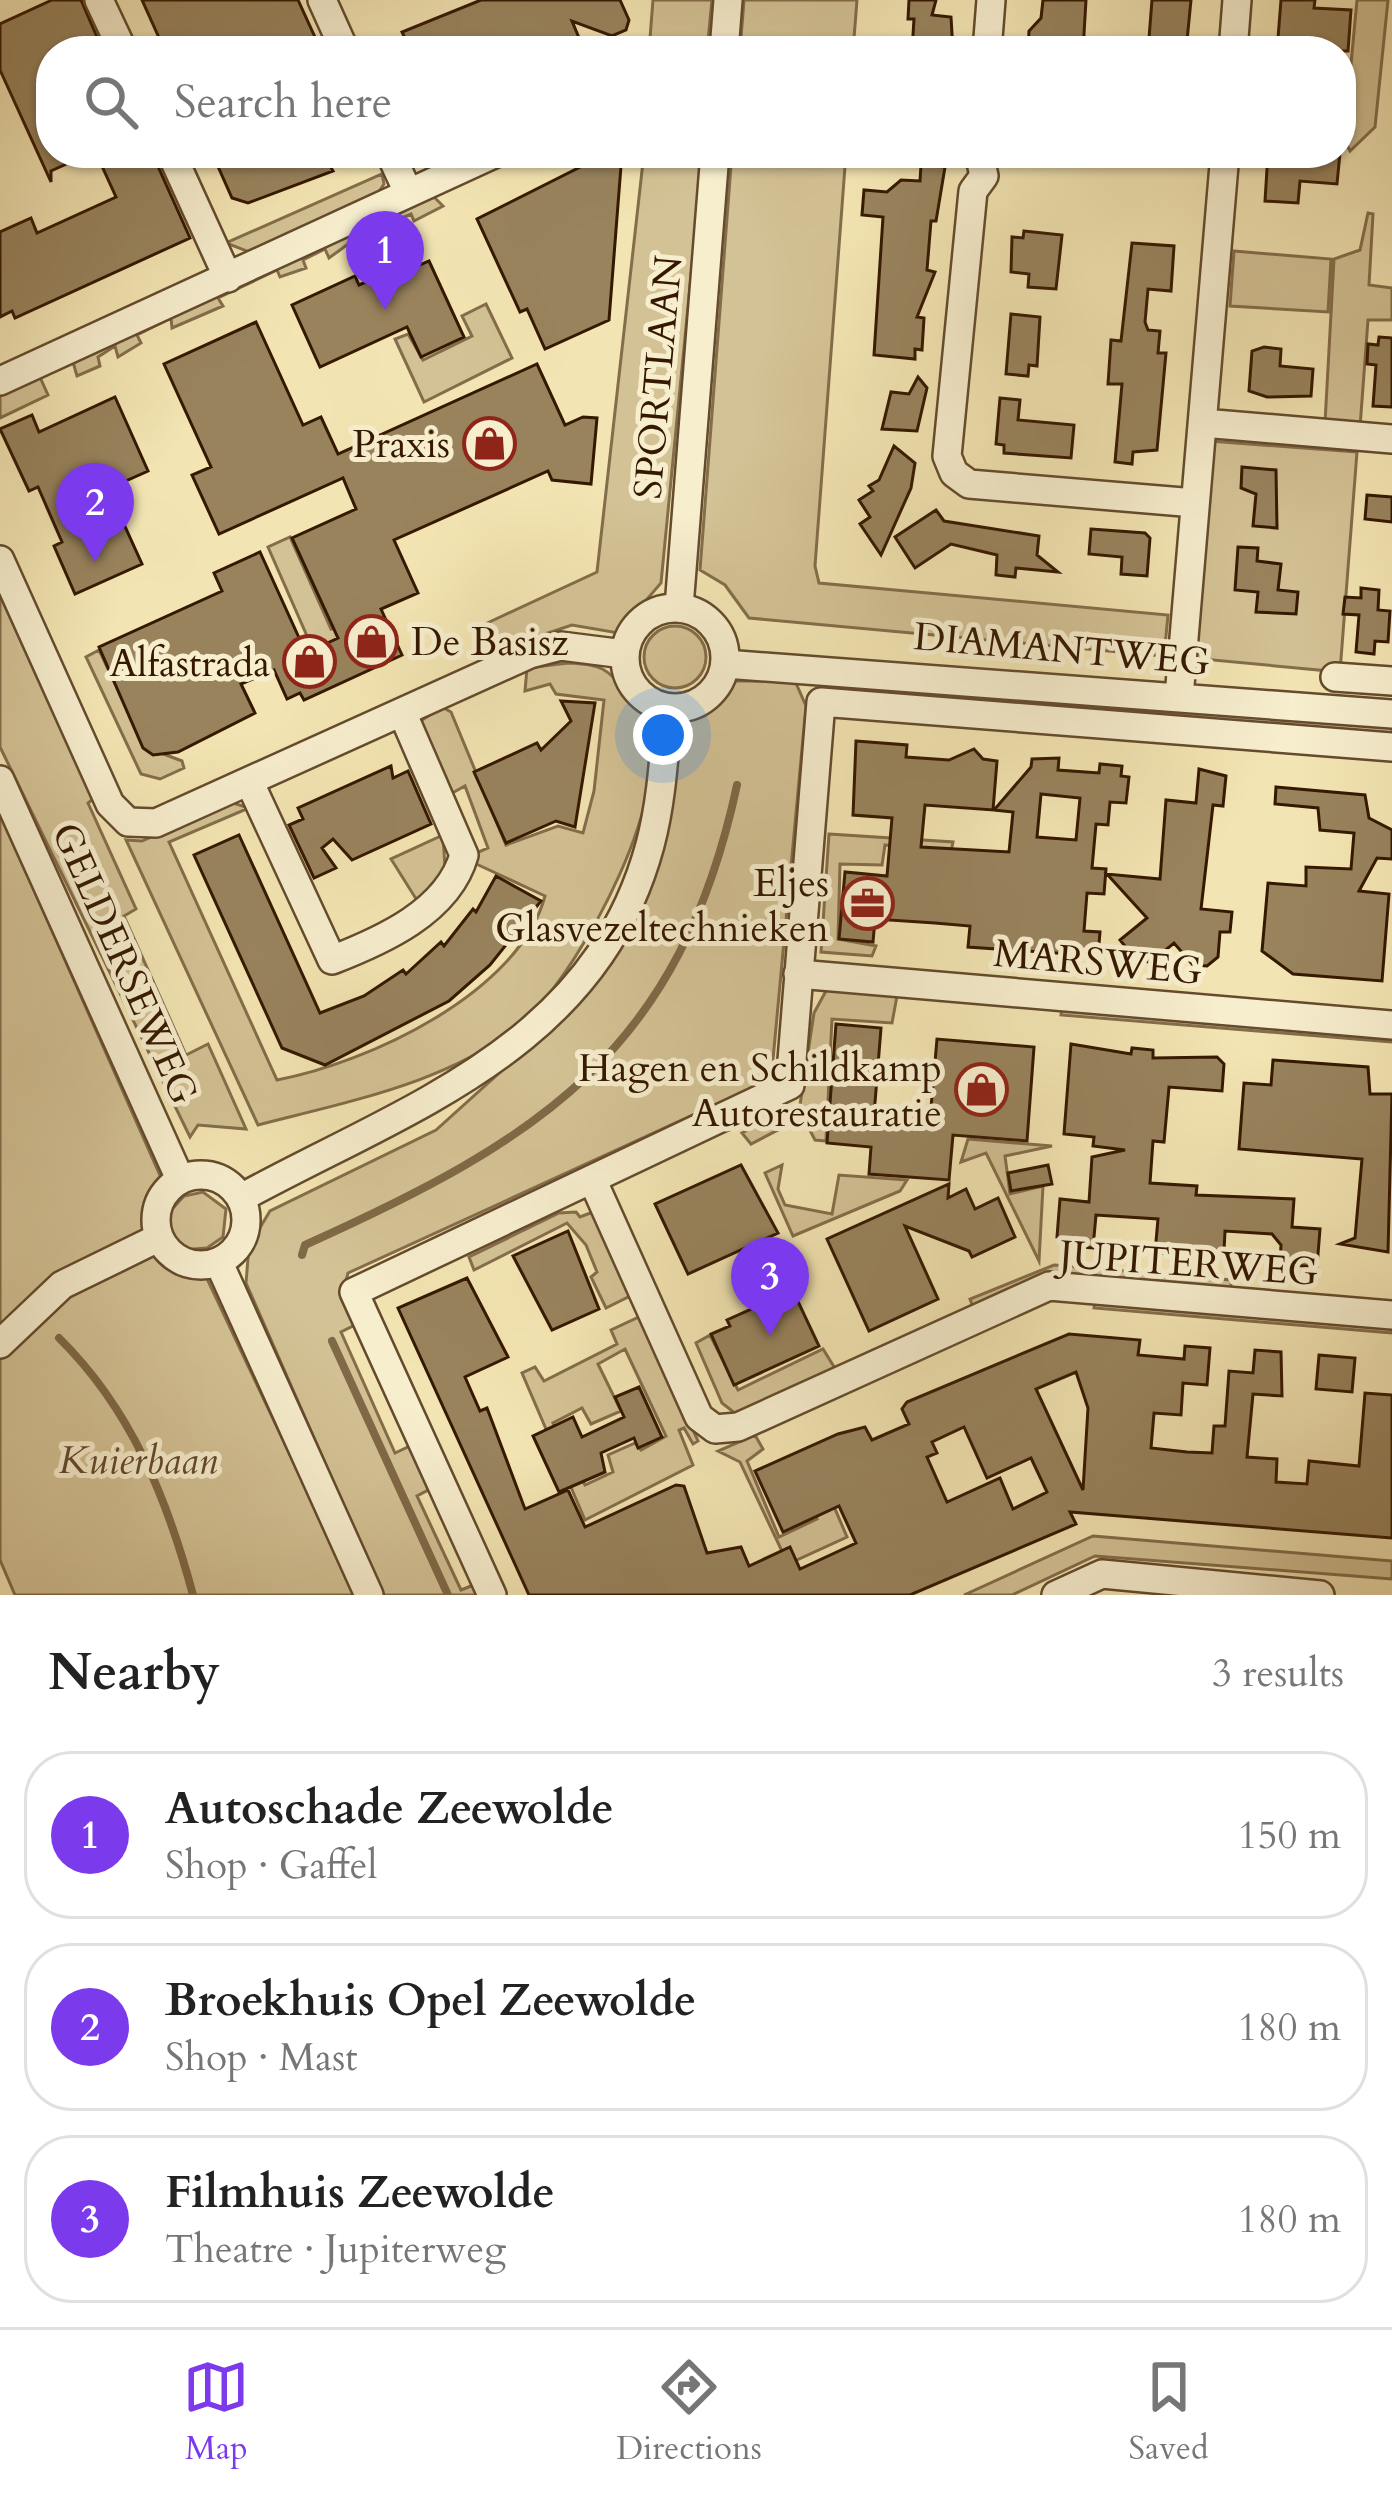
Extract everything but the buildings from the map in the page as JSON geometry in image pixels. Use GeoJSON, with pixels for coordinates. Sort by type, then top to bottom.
{"type":"FeatureCollection","features":[{"type":"Feature","properties":{"kind":"street"},"geometry":{"type":"LineString","coordinates":[[98,0],[116,36]]}},
{"type":"Feature","properties":{"kind":"street"},"geometry":{"type":"LineString","coordinates":[[322,0],[338,36]]}},
{"type":"Feature","properties":{"kind":"street"},"geometry":{"type":"LineString","coordinates":[[725,36],[728,0]]}},
{"type":"Feature","properties":{"kind":"street"},"geometry":{"type":"LineString","coordinates":[[988,36],[991,0]]}},
{"type":"Feature","properties":{"kind":"street"},"geometry":{"type":"LineString","coordinates":[[1234,36],[1237,0]]}},
{"type":"Feature","properties":{"kind":"street"},"geometry":{"type":"LineString","coordinates":[[178,168],[228,278]]}},
{"type":"Feature","properties":{"kind":"street"},"geometry":{"type":"LineString","coordinates":[[398,168],[408,192]]}},
{"type":"Feature","properties":{"kind":"street"},"geometry":{"type":"LineString","coordinates":[[0,381],[462,168]]}},
{"type":"Feature","properties":{"kind":"street","name":"SPORTLAAN"},"geometry":{"type":"LineString","coordinates":[[679,607],[714,168]]}},
{"type":"Feature","properties":{"kind":"street"},"geometry":{"type":"LineString","coordinates":[[982,168],[983,176],[973,191],[947,457],[954,472],[969,484],[1195,503]]}},
{"type":"Feature","properties":{"kind":"street"},"geometry":{"type":"LineString","coordinates":[[1179,697],[1224,168]]}},
{"type":"Feature","properties":{"kind":"street"},"geometry":{"type":"LineString","coordinates":[[1203,423],[1392,439]]}},
{"type":"Feature","properties":{"kind":"street"},"geometry":{"type":"LineString","coordinates":[[0,560],[116,814],[128,822],[156,823],[530,654],[561,646],[624,655]]}},
{"type":"Feature","properties":{"kind":"street"},"geometry":{"type":"LineString","coordinates":[[679,607],[699,613],[714,626],[725,664],[706,698],[668,708],[637,689],[624,655],[632,629],[653,612],[679,607]]}},
{"type":"Feature","properties":{"kind":"street","name":"DIAMANTWEG"},"geometry":{"type":"LineString","coordinates":[[725,664],[1385,713]]}},
{"type":"Feature","properties":{"kind":"street"},"geometry":{"type":"LineString","coordinates":[[492,1595],[354,1292],[790,1085],[823,668]]}},
{"type":"Feature","properties":{"kind":"street"},"geometry":{"type":"LineString","coordinates":[[1335,677],[1387,680],[1385,713]]}},
{"type":"Feature","properties":{"kind":"street"},"geometry":{"type":"LineString","coordinates":[[820,702],[1392,747]]}},
{"type":"Feature","properties":{"kind":"street"},"geometry":{"type":"LineString","coordinates":[[241,1198],[447,1095],[496,1062],[580,979],[620,919],[650,844],[668,708]]}},
{"type":"Feature","properties":{"kind":"street"},"geometry":{"type":"LineString","coordinates":[[249,781],[332,960],[380,941],[439,896],[464,855],[401,712]]}},
{"type":"Feature","properties":{"kind":"street","name":"GELDERSEWEG"},"geometry":{"type":"LineString","coordinates":[[0,779],[180,1179]]}},
{"type":"Feature","properties":{"kind":"street","name":"MARSWEG"},"geometry":{"type":"LineString","coordinates":[[798,974],[1392,1025]]}},
{"type":"Feature","properties":{"kind":"street"},"geometry":{"type":"LineString","coordinates":[[214,1177],[241,1198],[247,1223],[238,1247],[219,1263],[184,1262],[158,1238],[158,1204],[180,1179],[214,1177]]}},
{"type":"Feature","properties":{"kind":"street","name":"JUPITERWEG"},"geometry":{"type":"LineString","coordinates":[[592,1179],[699,1417],[715,1429],[738,1427],[1049,1286],[1392,1316]]}},
{"type":"Feature","properties":{"kind":"street"},"geometry":{"type":"LineString","coordinates":[[0,1344],[62,1285],[158,1238]]}},
{"type":"Feature","properties":{"kind":"street"},"geometry":{"type":"LineString","coordinates":[[219,1263],[369,1595]]}},
{"type":"Feature","properties":{"kind":"street"},"geometry":{"type":"LineString","coordinates":[[1056,1595],[1102,1574],[1320,1595]]}},
{"type":"Feature","properties":{"kind":"green space"},"geometry":{"type":"Polygon","coordinates":[[[653,0],[712,0],[708,36],[650,36],[653,0]]]}},
{"type":"Feature","properties":{"kind":"green space"},"geometry":{"type":"Polygon","coordinates":[[[744,0],[857,0],[854,36],[741,36],[744,0]]]}},
{"type":"Feature","properties":{"kind":"green space"},"geometry":{"type":"Polygon","coordinates":[[[1357,0],[1388,0],[1375,127],[1356,145],[1356,36],[1357,0]]]}},
{"type":"Feature","properties":{"kind":"green space"},"geometry":{"type":"Polygon","coordinates":[[[642,168],[702,168],[661,583],[618,633],[572,625],[499,649],[483,625],[597,572],[642,168]]]}},
{"type":"Feature","properties":{"kind":"green space"},"geometry":{"type":"Polygon","coordinates":[[[731,168],[845,168],[815,566],[819,583],[1168,615],[1164,656],[749,618],[725,585],[700,570],[731,168]]]}},
{"type":"Feature","properties":{"kind":"green space"},"geometry":{"type":"Polygon","coordinates":[[[382,174],[384,184],[376,196],[249,252],[226,243],[382,174]]]}},
{"type":"Feature","properties":{"kind":"green space"},"geometry":{"type":"Polygon","coordinates":[[[434,197],[443,206],[414,221],[411,214],[388,224],[391,232],[370,242],[366,231],[329,258],[325,249],[303,260],[306,268],[280,277],[277,270],[218,298],[223,306],[172,328],[171,318],[137,335],[141,343],[118,357],[115,346],[98,357],[100,366],[77,376],[73,362],[434,197]]]}},
{"type":"Feature","properties":{"kind":"green space"},"geometry":{"type":"Polygon","coordinates":[[[1368,213],[1373,214],[1369,285],[1392,288],[1392,320],[1368,320],[1360,427],[1325,423],[1334,259],[1360,250],[1368,213]]]}},
{"type":"Feature","properties":{"kind":"green space"},"geometry":{"type":"Polygon","coordinates":[[[1234,251],[1331,259],[1328,312],[1230,306],[1234,251]]]}},
{"type":"Feature","properties":{"kind":"green space"},"geometry":{"type":"Polygon","coordinates":[[[486,304],[512,358],[424,402],[395,339],[408,334],[423,360],[472,336],[462,316],[486,304]]]}},
{"type":"Feature","properties":{"kind":"green space"},"geometry":{"type":"Polygon","coordinates":[[[39,375],[48,395],[0,418],[0,391],[39,375]]]}},
{"type":"Feature","properties":{"kind":"green space"},"geometry":{"type":"Polygon","coordinates":[[[1209,441],[1357,452],[1340,672],[1191,658],[1209,441]]]}},
{"type":"Feature","properties":{"kind":"green space"},"geometry":{"type":"Polygon","coordinates":[[[290,537],[331,629],[339,626],[339,682],[321,643],[311,645],[268,547],[290,537]]]}},
{"type":"Feature","properties":{"kind":"green space"},"geometry":{"type":"Polygon","coordinates":[[[0,588],[96,797],[88,803],[136,909],[124,916],[186,1055],[208,1044],[246,1129],[198,1125],[190,1137],[0,747],[0,588]]]}},
{"type":"Feature","properties":{"kind":"green space"},"geometry":{"type":"Polygon","coordinates":[[[675,626],[697,635],[706,657],[697,679],[675,688],[653,679],[644,657],[653,635],[675,626]]]}},
{"type":"Feature","properties":{"kind":"green space"},"geometry":{"type":"Polygon","coordinates":[[[99,650],[145,747],[182,761],[184,768],[160,779],[141,774],[86,657],[99,650]]]}},
{"type":"Feature","properties":{"kind":"green space"},"geometry":{"type":"Polygon","coordinates":[[[568,663],[596,666],[614,678],[644,711],[652,746],[649,785],[637,829],[619,875],[573,960],[527,1018],[469,1058],[364,1098],[258,1125],[126,840],[142,841],[230,802],[249,808],[169,842],[277,1080],[354,1058],[435,1018],[473,992],[530,931],[545,896],[472,862],[474,854],[488,848],[465,786],[447,796],[419,731],[422,720],[442,707],[451,712],[506,845],[558,826],[583,833],[594,791],[604,700],[556,694],[550,684],[525,691],[527,668],[568,663]]]}},
{"type":"Feature","properties":{"kind":"green space"},"geometry":{"type":"Polygon","coordinates":[[[844,679],[1392,723],[1392,735],[844,689],[844,679]]]}},
{"type":"Feature","properties":{"kind":"green space"},"geometry":{"type":"Polygon","coordinates":[[[731,681],[795,681],[806,706],[772,1070],[765,1082],[348,1273],[344,1288],[357,1324],[341,1332],[395,1453],[412,1445],[432,1488],[417,1496],[461,1590],[476,1584],[481,1595],[383,1595],[246,1283],[249,1246],[270,1211],[436,1130],[568,1011],[659,853],[686,721],[731,681]]]}},
{"type":"Feature","properties":{"kind":"green space","name":"Kuierbaan"},"geometry":{"type":"Polygon","coordinates":[[[0,813],[174,1207],[184,1196],[203,1192],[226,1209],[223,1237],[207,1248],[193,1249],[356,1595],[15,1595],[0,1560],[0,813]]]}},
{"type":"Feature","properties":{"kind":"green space"},"geometry":{"type":"Polygon","coordinates":[[[829,834],[953,842],[951,852],[885,845],[882,865],[840,864],[838,939],[876,946],[872,956],[821,952],[829,834]]]}},
{"type":"Feature","properties":{"kind":"green space"},"geometry":{"type":"Polygon","coordinates":[[[443,835],[445,868],[418,902],[391,859],[443,835]]]}},
{"type":"Feature","properties":{"kind":"green space"},"geometry":{"type":"Polygon","coordinates":[[[827,989],[897,996],[892,1023],[832,1019],[826,1141],[815,1140],[803,1117],[751,1144],[742,1133],[800,1105],[814,1013],[827,989]]]}},
{"type":"Feature","properties":{"kind":"green space"},"geometry":{"type":"Polygon","coordinates":[[[1062,1008],[1392,1035],[1392,1042],[1061,1015],[1062,1008]]]}},
{"type":"Feature","properties":{"kind":"green space"},"geometry":{"type":"Polygon","coordinates":[[[968,1139],[1052,1146],[1005,1156],[1010,1194],[1043,1186],[1039,1261],[986,1153],[961,1162],[968,1139]]]}},
{"type":"Feature","properties":{"kind":"green space"},"geometry":{"type":"Polygon","coordinates":[[[782,1165],[778,1189],[785,1205],[832,1214],[839,1175],[907,1180],[900,1191],[793,1236],[765,1173],[782,1165]]]}},
{"type":"Feature","properties":{"kind":"green space"},"geometry":{"type":"Polygon","coordinates":[[[576,1212],[580,1217],[593,1212],[630,1296],[606,1308],[591,1277],[597,1272],[586,1245],[567,1223],[474,1270],[469,1257],[559,1213],[576,1212]]]}},
{"type":"Feature","properties":{"kind":"green space"},"geometry":{"type":"Polygon","coordinates":[[[1054,1265],[1231,1280],[1231,1288],[1052,1273],[973,1307],[970,1299],[1054,1265]]]}},
{"type":"Feature","properties":{"kind":"green space"},"geometry":{"type":"Polygon","coordinates":[[[1095,1302],[1392,1327],[1392,1333],[1094,1308],[1095,1302]]]}},
{"type":"Feature","properties":{"kind":"green space"},"geometry":{"type":"Polygon","coordinates":[[[641,1316],[698,1441],[693,1444],[684,1428],[679,1430],[693,1465],[585,1520],[522,1373],[535,1367],[544,1381],[617,1344],[611,1330],[641,1316]],[[625,1349],[598,1364],[621,1411],[591,1424],[582,1408],[553,1423],[585,1485],[613,1472],[608,1455],[635,1443],[641,1450],[666,1436],[625,1349]]]}},
{"type":"Feature","properties":{"kind":"green space"},"geometry":{"type":"Polygon","coordinates":[[[710,1335],[738,1390],[823,1349],[836,1370],[736,1414],[722,1403],[696,1343],[710,1335]]]}},
{"type":"Feature","properties":{"kind":"green space"},"geometry":{"type":"Polygon","coordinates":[[[755,1435],[763,1449],[747,1461],[779,1537],[817,1519],[806,1484],[821,1476],[847,1537],[788,1564],[740,1462],[718,1451],[755,1435]]]}},
{"type":"Feature","properties":{"kind":"green space"},"geometry":{"type":"Polygon","coordinates":[[[1093,1536],[1392,1561],[1392,1579],[1095,1556],[1012,1595],[964,1595],[1093,1536]]]}},
{"type":"Feature","properties":{"kind":"waterway"},"geometry":{"type":"LineString","coordinates":[[302,1255],[305,1245],[464,1166],[530,1123],[588,1075],[637,1019],[679,954],[712,877],[737,785]]}},
{"type":"Feature","properties":{"kind":"waterway"},"geometry":{"type":"LineString","coordinates":[[59,1338],[107,1394],[143,1457],[193,1595]]}},
{"type":"Feature","properties":{"kind":"waterway"},"geometry":{"type":"LineString","coordinates":[[332,1341],[448,1595]]}},
{"type":"Feature","properties":{"kind":"place","name":"Autoschade Zeewolde"},"geometry":{"type":"Point","coordinates":[385,310]}},
{"type":"Feature","properties":{"kind":"place","name":"Praxis"},"geometry":{"type":"Point","coordinates":[489,443]}},
{"type":"Feature","properties":{"kind":"place","name":"Broekhuis Opel Zeewolde"},"geometry":{"type":"Point","coordinates":[95,562]}},
{"type":"Feature","properties":{"kind":"place","name":"De Basisz"},"geometry":{"type":"Point","coordinates":[372,641]}},
{"type":"Feature","properties":{"kind":"place","name":"Alfastrada"},"geometry":{"type":"Point","coordinates":[309,662]}},
{"type":"Feature","properties":{"kind":"place","name":"Eljes Glasvezeltechnieken"},"geometry":{"type":"Point","coordinates":[868,904]}},
{"type":"Feature","properties":{"kind":"place","name":"Hagen en Schildkamp Autorestauratie"},"geometry":{"type":"Point","coordinates":[981,1089]}},
{"type":"Feature","properties":{"kind":"place","name":"Filmhuis Zeewolde"},"geometry":{"type":"Point","coordinates":[770,1336]}}]}
